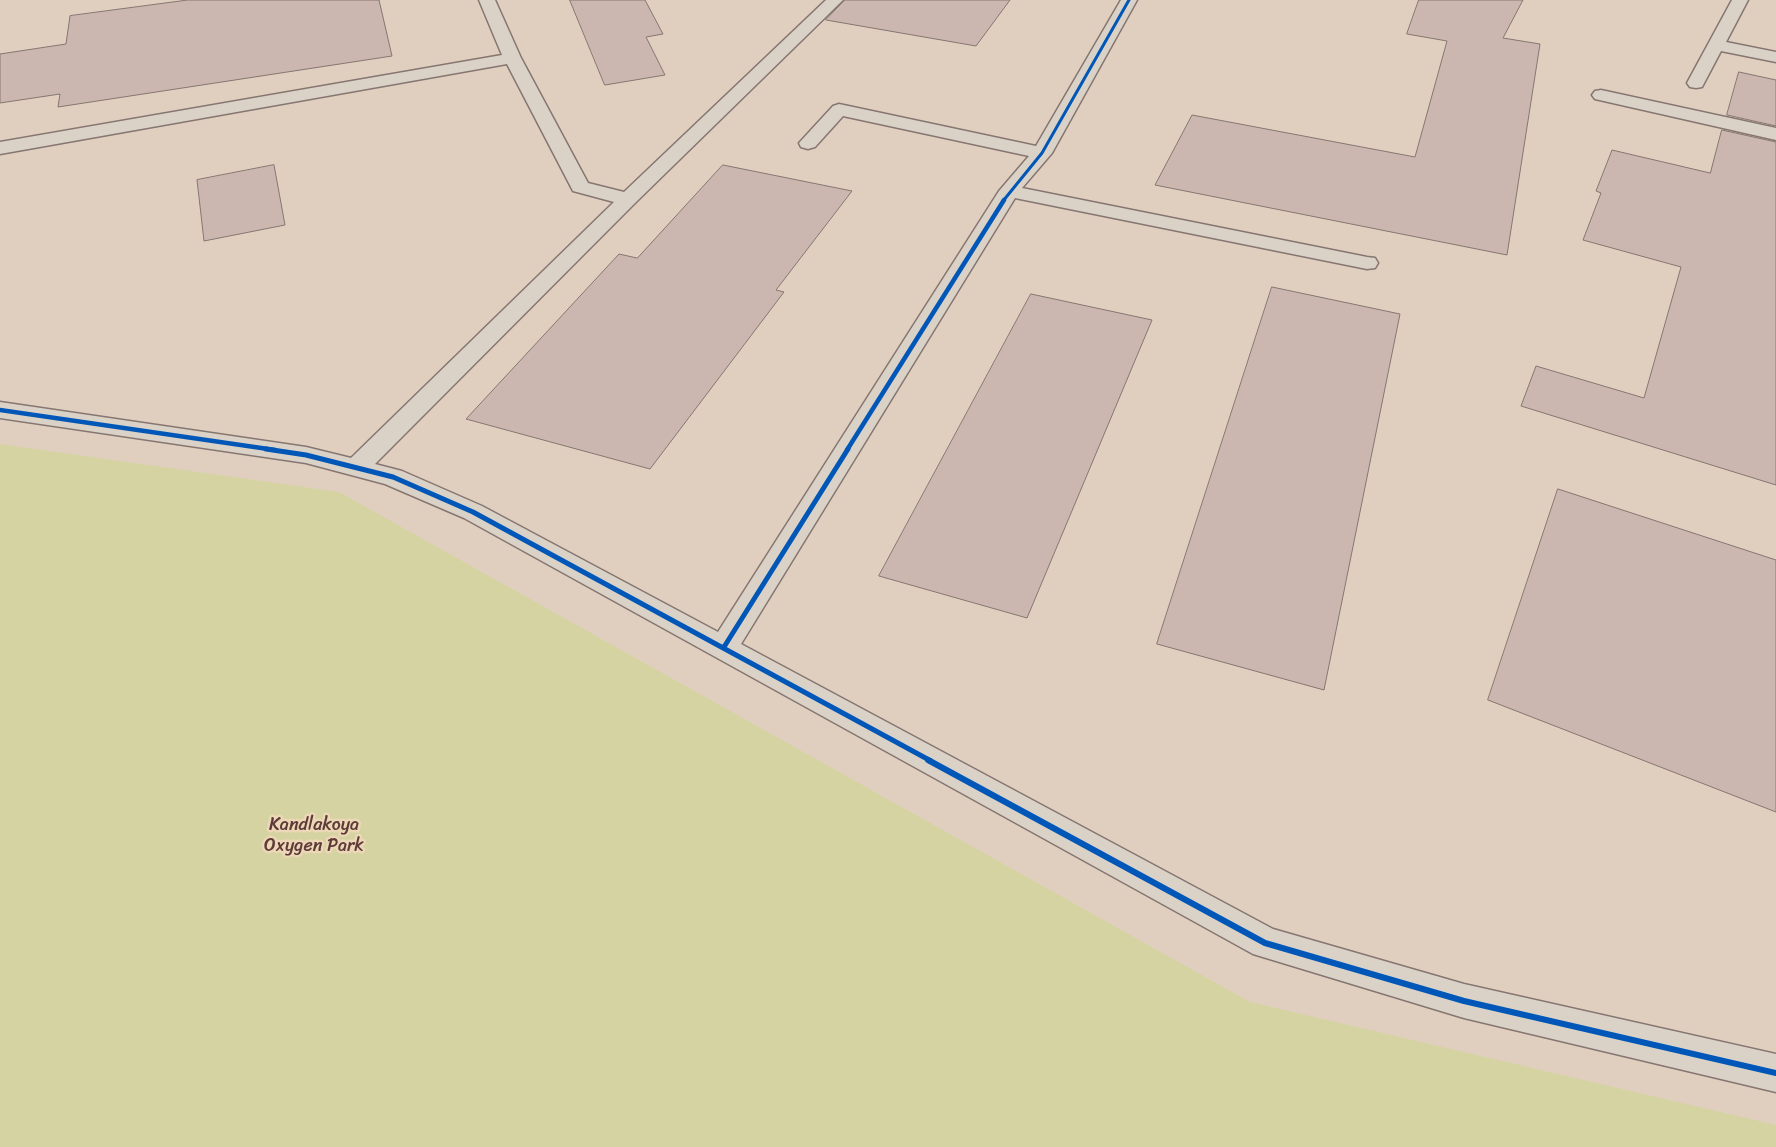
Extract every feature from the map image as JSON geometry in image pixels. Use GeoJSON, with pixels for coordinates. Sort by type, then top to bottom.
{"type":"FeatureCollection","features":[{"type":"Feature","properties":{"kind":"street"},"geometry":{"type":"LineString","coordinates":[[488,0],[512,58],[580,187],[628,199]]}},
{"type":"Feature","properties":{"kind":"street"},"geometry":{"type":"LineString","coordinates":[[356,467],[628,199],[835,0]]}},
{"type":"Feature","properties":{"kind":"street"},"geometry":{"type":"LineString","coordinates":[[724,647],[1010,192],[1042,153],[1129,0]]}},
{"type":"Feature","properties":{"kind":"street"},"geometry":{"type":"LineString","coordinates":[[1696,83],[1740,0]]}},
{"type":"Feature","properties":{"kind":"street"},"geometry":{"type":"LineString","coordinates":[[1716,45],[1776,58]]}},
{"type":"Feature","properties":{"kind":"street"},"geometry":{"type":"LineString","coordinates":[[0,148],[512,58]]}},
{"type":"Feature","properties":{"kind":"street"},"geometry":{"type":"LineString","coordinates":[[1601,95],[1776,134]]}},
{"type":"Feature","properties":{"kind":"street"},"geometry":{"type":"LineString","coordinates":[[808,143],[839,110],[1042,153]]}},
{"type":"Feature","properties":{"kind":"street"},"geometry":{"type":"LineString","coordinates":[[1010,192],[1367,262]]}},
{"type":"Feature","properties":{"kind":"street"},"geometry":{"type":"LineString","coordinates":[[0,410],[306,455],[393,476],[474,512],[1265,943],[1464,1001],[1776,1073]]}},
{"type":"Feature","properties":{"kind":"green space","name":"Kandlakoya Oxygen Park"},"geometry":{"type":"Polygon","coordinates":[[[0,444],[339,492],[1250,1002],[1776,1125],[1776,1147],[0,1147],[0,444]]]}},
{"type":"Feature","properties":{"kind":"building"},"geometry":{"type":"Polygon","coordinates":[[[188,0],[379,0],[392,56],[58,107],[60,94],[0,103],[0,54],[66,44],[70,16],[188,0]]]}},
{"type":"Feature","properties":{"kind":"building"},"geometry":{"type":"Polygon","coordinates":[[[570,0],[645,0],[663,34],[646,37],[665,75],[605,85],[570,0]]]}},
{"type":"Feature","properties":{"kind":"building"},"geometry":{"type":"Polygon","coordinates":[[[845,0],[1010,0],[976,46],[826,20],[845,0]]]}},
{"type":"Feature","properties":{"kind":"building"},"geometry":{"type":"Polygon","coordinates":[[[1419,0],[1523,0],[1503,38],[1540,44],[1507,255],[1155,185],[1192,115],[1415,157],[1447,41],[1407,34],[1419,0]]]}},
{"type":"Feature","properties":{"kind":"building"},"geometry":{"type":"Polygon","coordinates":[[[1739,72],[1776,80],[1776,126],[1727,115],[1739,72]]]}},
{"type":"Feature","properties":{"kind":"building"},"geometry":{"type":"Polygon","coordinates":[[[1722,130],[1776,142],[1776,485],[1521,406],[1536,366],[1644,398],[1681,267],[1583,240],[1601,193],[1596,191],[1612,150],[1710,173],[1722,130]]]}},
{"type":"Feature","properties":{"kind":"building"},"geometry":{"type":"Polygon","coordinates":[[[274,165],[285,225],[204,241],[197,180],[274,165]]]}},
{"type":"Feature","properties":{"kind":"building"},"geometry":{"type":"Polygon","coordinates":[[[723,165],[852,191],[776,290],[784,292],[650,469],[466,419],[619,254],[637,258],[723,165]]]}},
{"type":"Feature","properties":{"kind":"building"},"geometry":{"type":"Polygon","coordinates":[[[1272,287],[1400,314],[1324,690],[1157,644],[1272,287]]]}},
{"type":"Feature","properties":{"kind":"building"},"geometry":{"type":"Polygon","coordinates":[[[1031,294],[1152,320],[1027,618],[879,576],[1031,294]]]}},
{"type":"Feature","properties":{"kind":"building"},"geometry":{"type":"Polygon","coordinates":[[[1558,489],[1776,560],[1776,812],[1488,700],[1558,489]]]}},
{"type":"Feature","properties":{"kind":"cycle path"},"geometry":{"type":"LineString","coordinates":[[724,647],[1009,191],[1042,153],[1129,0]]}},
{"type":"Feature","properties":{"kind":"cycle path"},"geometry":{"type":"LineString","coordinates":[[0,410],[306,455],[393,477],[473,512],[1265,943],[1464,1001],[1776,1073]]}}]}
